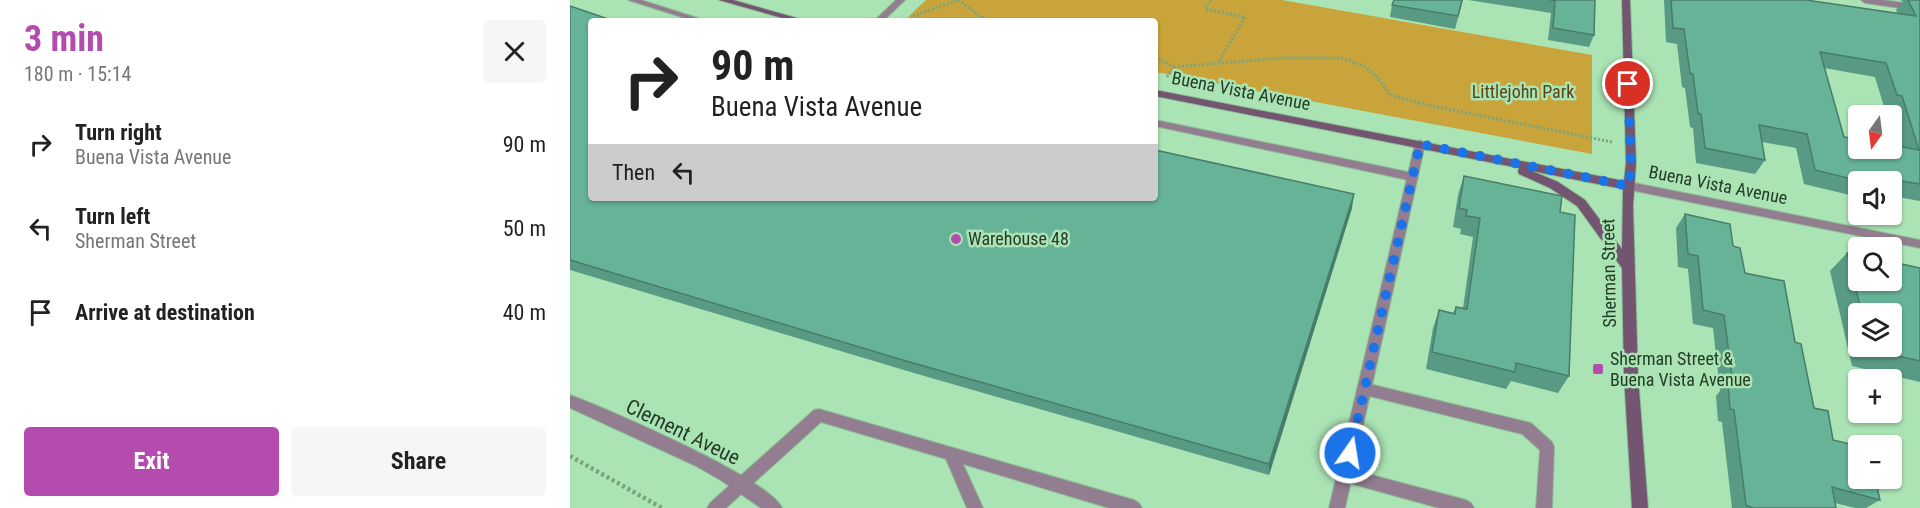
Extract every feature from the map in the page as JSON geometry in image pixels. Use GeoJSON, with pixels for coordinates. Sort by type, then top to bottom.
{"type":"FeatureCollection","features":[{"type":"Feature","properties":{"kind":"street"},"geometry":{"type":"LineString","coordinates":[[632,0],[693,18]]}},
{"type":"Feature","properties":{"kind":"street"},"geometry":{"type":"LineString","coordinates":[[723,0],[791,18]]}},
{"type":"Feature","properties":{"kind":"street"},"geometry":{"type":"LineString","coordinates":[[881,18],[901,0]]}},
{"type":"Feature","properties":{"kind":"street","name":"Sherman Street"},"geometry":{"type":"LineString","coordinates":[[1626,0],[1630,146],[1627,206],[1631,376],[1640,508]]}},
{"type":"Feature","properties":{"kind":"street"},"geometry":{"type":"LineString","coordinates":[[1865,0],[1920,8]]}},
{"type":"Feature","properties":{"kind":"street","name":"Buena Vista Avenue"},"geometry":{"type":"LineString","coordinates":[[1158,93],[1920,244]]}},
{"type":"Feature","properties":{"kind":"street"},"geometry":{"type":"LineString","coordinates":[[1158,124],[1413,177]]}},
{"type":"Feature","properties":{"kind":"street"},"geometry":{"type":"LineString","coordinates":[[1337,508],[1420,144]]}},
{"type":"Feature","properties":{"kind":"street"},"geometry":{"type":"LineString","coordinates":[[1501,161],[1554,185],[1581,203],[1628,267]]}},
{"type":"Feature","properties":{"kind":"street"},"geometry":{"type":"LineString","coordinates":[[1365,389],[1526,428],[1547,447],[1544,508]]}},
{"type":"Feature","properties":{"kind":"street","name":"Clement Aveue"},"geometry":{"type":"LineString","coordinates":[[570,401],[688,456],[740,484],[774,508]]}},
{"type":"Feature","properties":{"kind":"street"},"geometry":{"type":"LineString","coordinates":[[715,508],[819,415],[1134,508]]}},
{"type":"Feature","properties":{"kind":"street"},"geometry":{"type":"LineString","coordinates":[[951,454],[975,508]]}},
{"type":"Feature","properties":{"kind":"street"},"geometry":{"type":"LineString","coordinates":[[1345,475],[1466,508]]}},
{"type":"Feature","properties":{"kind":"path"},"geometry":{"type":"LineString","coordinates":[[911,18],[916,14],[958,0],[983,18]]}},
{"type":"Feature","properties":{"kind":"path"},"geometry":{"type":"LineString","coordinates":[[1211,0],[1205,9],[1245,17],[1217,63]]}},
{"type":"Feature","properties":{"kind":"path"},"geometry":{"type":"LineString","coordinates":[[1158,59],[1174,67],[1281,58],[1341,58],[1364,66],[1378,78],[1390,95],[1427,105],[1630,146]]}},
{"type":"Feature","properties":{"kind":"path"},"geometry":{"type":"LineString","coordinates":[[1158,90],[1174,67]]}},
{"type":"Feature","properties":{"kind":"path"},"geometry":{"type":"LineString","coordinates":[[570,456],[662,508]]}},
{"type":"Feature","properties":{"kind":"green space","name":"Littlejohn Park"},"geometry":{"type":"Polygon","coordinates":[[[926,0],[1282,0],[1592,55],[1592,154],[1158,73],[1158,18],[907,18],[926,0]]]}},
{"type":"Feature","properties":{"kind":"building"},"geometry":{"type":"Polygon","coordinates":[[[1394,0],[1462,0],[1458,16],[1392,5],[1394,0]]]}},
{"type":"Feature","properties":{"kind":"building"},"geometry":{"type":"Polygon","coordinates":[[[1550,0],[1595,0],[1594,35],[1553,28],[1555,1],[1550,0]]]}},
{"type":"Feature","properties":{"kind":"building"},"geometry":{"type":"Polygon","coordinates":[[[1671,0],[1806,0],[1916,16],[1908,0],[1920,0],[1920,184],[1902,181],[1902,171],[1848,171],[1848,178],[1815,170],[1807,134],[1759,125],[1765,160],[1705,148],[1701,114],[1698,113],[1693,74],[1690,73],[1684,29],[1673,28],[1671,0]]]}},
{"type":"Feature","properties":{"kind":"building","name":"Warehouse 48"},"geometry":{"type":"Polygon","coordinates":[[[570,6],[605,18],[588,18],[588,201],[1158,201],[1158,151],[1354,194],[1269,464],[906,361],[570,260],[570,6]]]}},
{"type":"Feature","properties":{"kind":"building"},"geometry":{"type":"Polygon","coordinates":[[[1464,176],[1562,196],[1560,212],[1575,215],[1569,376],[1516,363],[1515,372],[1432,352],[1439,310],[1455,314],[1456,307],[1467,309],[1480,218],[1466,216],[1467,210],[1459,208],[1464,176]]]}},
{"type":"Feature","properties":{"kind":"building"},"geometry":{"type":"Polygon","coordinates":[[[1685,214],[1730,224],[1733,246],[1740,248],[1745,273],[1784,281],[1795,342],[1801,344],[1814,408],[1828,411],[1833,440],[1848,443],[1848,489],[1878,489],[1880,500],[1832,487],[1836,508],[1753,508],[1746,505],[1734,410],[1730,409],[1728,383],[1733,385],[1724,315],[1703,310],[1698,256],[1688,254],[1685,214]]]}},
{"type":"Feature","properties":{"kind":"building"},"geometry":{"type":"Polygon","coordinates":[[[1902,264],[1920,268],[1920,361],[1902,357],[1902,303],[1859,303],[1856,291],[1902,291],[1902,264]]]}},
{"type":"Feature","properties":{"kind":"place","name":"Warehouse 48"},"geometry":{"type":"Point","coordinates":[956,239]}},
{"type":"Feature","properties":{"kind":"place","name":"Sherman Street & Buena Vista Avenue"},"geometry":{"type":"Point","coordinates":[1598,369]}},
{"type":"Feature","properties":{"kind":"route"},"geometry":{"type":"LineString","coordinates":[[1350,453],[1420,144],[1629,186],[1631,163],[1628,84]]}}]}
